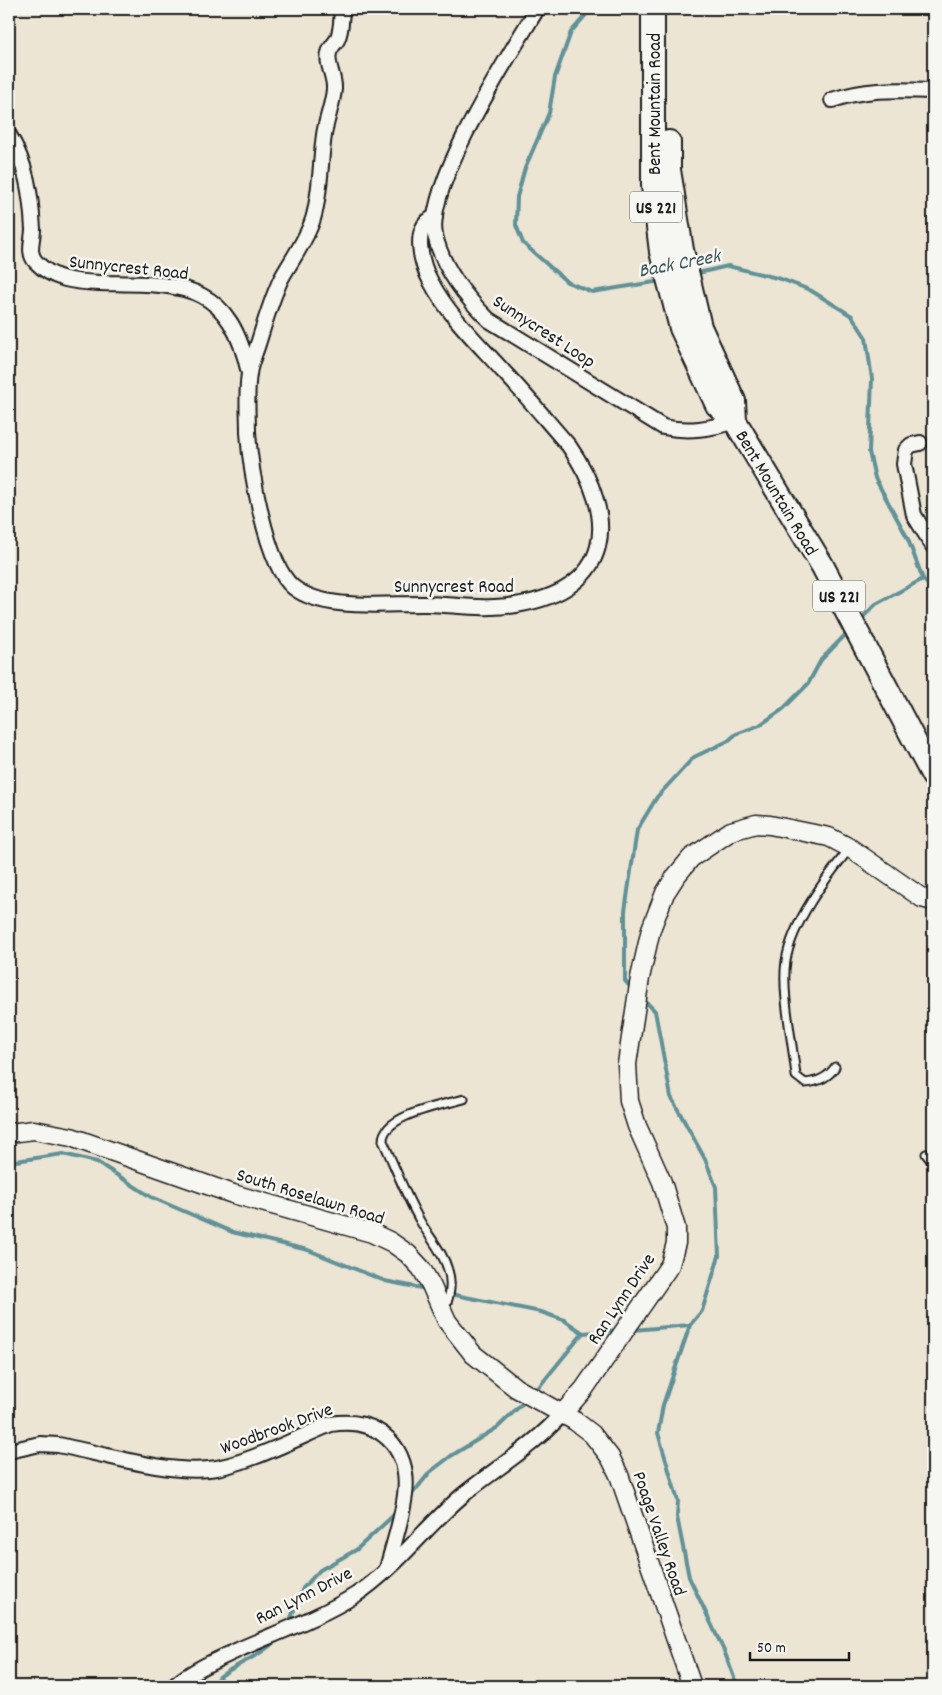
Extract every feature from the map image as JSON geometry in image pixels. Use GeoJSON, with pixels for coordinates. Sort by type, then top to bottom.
{"type":"FeatureCollection","features":[{"type":"Feature","properties":{"kind":"main road","name":"Bent Mountain Road"},"geometry":{"type":"LineString","coordinates":[[653,9],[654,186],[661,252],[681,328],[721,394],[734,401],[735,421],[822,564],[933,776]]}},
{"type":"Feature","properties":{"kind":"main road","name":"Bent Mountain Road"},"geometry":{"type":"LineString","coordinates":[[668,9],[669,170],[682,250],[700,327],[721,394]]}},
{"type":"Feature","properties":{"kind":"street","name":"Sunnycrest Road"},"geometry":{"type":"LineString","coordinates":[[249,374],[281,280],[305,239],[313,219],[324,135],[335,83],[328,60],[329,53],[338,38],[342,9]]}},
{"type":"Feature","properties":{"kind":"street","name":"Sunnycrest Loop"},"geometry":{"type":"LineString","coordinates":[[536,9],[479,108],[441,188],[435,217],[435,234],[440,250],[460,288],[474,306],[509,334],[663,427],[703,430],[735,421]]}},
{"type":"Feature","properties":{"kind":"street"},"geometry":{"type":"LineString","coordinates":[[832,100],[855,92],[872,90],[933,91]]}},
{"type":"Feature","properties":{"kind":"street","name":"Sunnycrest Road"},"geometry":{"type":"LineString","coordinates":[[9,135],[25,168],[29,187],[33,232],[31,253],[34,261],[58,277],[74,282],[174,286],[192,290],[216,304],[229,324],[246,360],[249,374],[248,431],[250,459],[257,496],[268,535],[284,577],[301,592],[335,602],[429,604],[480,608],[532,602],[573,585],[590,567],[596,555],[600,538],[598,510],[591,482],[569,446],[450,310],[432,284],[425,269],[420,250],[424,226],[429,219],[435,217]]}},
{"type":"Feature","properties":{"kind":"street"},"geometry":{"type":"LineString","coordinates":[[920,443],[911,445],[906,450],[904,464],[914,515],[933,546]]}},
{"type":"Feature","properties":{"kind":"street","name":"Ran Lynn Drive"},"geometry":{"type":"LineString","coordinates":[[174,1686],[203,1666],[317,1614],[357,1593],[387,1569],[456,1501],[534,1440],[562,1413],[584,1389],[670,1265],[674,1254],[676,1228],[671,1209],[637,1126],[627,1085],[627,1064],[640,978],[651,929],[665,893],[691,858],[730,831],[743,827],[770,825],[808,831],[829,837],[850,848],[922,898],[933,901]]}},
{"type":"Feature","properties":{"kind":"street","name":"South Roselawn Road"},"geometry":{"type":"LineString","coordinates":[[9,1133],[34,1130],[71,1137],[233,1194],[372,1233],[391,1242],[408,1254],[421,1268],[456,1335],[492,1371],[539,1402],[562,1413]]}},
{"type":"Feature","properties":{"kind":"street","name":"Poage Valley Road"},"geometry":{"type":"LineString","coordinates":[[562,1413],[581,1425],[601,1443],[620,1475],[692,1686]]}},
{"type":"Feature","properties":{"kind":"street","name":"Woodbrook Drive"},"geometry":{"type":"LineString","coordinates":[[9,1451],[40,1444],[58,1445],[173,1468],[209,1469],[229,1465],[331,1424],[352,1422],[372,1427],[384,1434],[397,1450],[406,1479],[405,1495],[387,1569]]}},
{"type":"Feature","properties":{"kind":"lane"},"geometry":{"type":"LineString","coordinates":[[835,1067],[824,1079],[815,1083],[805,1083],[796,1076],[785,978],[786,961],[789,945],[816,891],[850,848]]}},
{"type":"Feature","properties":{"kind":"lane"},"geometry":{"type":"LineString","coordinates":[[443,1313],[450,1288],[449,1272],[444,1259],[405,1192],[383,1135],[390,1124],[403,1118],[464,1099]]}},
{"type":"Feature","properties":{"kind":"lane"},"geometry":{"type":"LineString","coordinates":[[926,1154],[933,1163]]}},
{"type":"Feature","properties":{"kind":"waterway","name":"Back Creek"},"geometry":{"type":"LineString","coordinates":[[591,9],[571,32],[555,77],[549,113],[525,168],[517,197],[516,225],[523,243],[567,282],[592,292],[661,281]]}},
{"type":"Feature","properties":{"kind":"waterway","name":"Back Creek"},"geometry":{"type":"LineString","coordinates":[[694,274],[728,266],[781,279],[810,290],[852,316],[866,338],[872,379],[869,452],[875,478],[907,537],[923,579],[930,587],[933,604]]}},
{"type":"Feature","properties":{"kind":"waterway"},"geometry":{"type":"LineString","coordinates":[[860,620],[876,604],[923,579]]}},
{"type":"Feature","properties":{"kind":"waterway"},"geometry":{"type":"LineString","coordinates":[[632,989],[625,981],[625,911],[637,830],[657,797],[694,757],[728,741],[736,734],[760,725],[783,709],[808,684],[821,660],[848,632]]}},
{"type":"Feature","properties":{"kind":"waterway"},"geometry":{"type":"LineString","coordinates":[[643,999],[655,1011],[671,1097],[705,1159],[716,1187],[719,1256],[702,1311],[690,1325],[663,1405],[658,1433],[678,1501],[677,1517],[689,1577],[725,1653],[737,1686]]}},
{"type":"Feature","properties":{"kind":"waterway"},"geometry":{"type":"LineString","coordinates":[[9,1162],[63,1154],[97,1162],[151,1197],[232,1232],[308,1250],[385,1281],[426,1289]]}},
{"type":"Feature","properties":{"kind":"waterway"},"geometry":{"type":"LineString","coordinates":[[440,1292],[541,1312],[564,1320],[583,1333],[619,1330]]}},
{"type":"Feature","properties":{"kind":"waterway"},"geometry":{"type":"LineString","coordinates":[[633,1330],[690,1325]]}},
{"type":"Feature","properties":{"kind":"waterway"},"geometry":{"type":"LineString","coordinates":[[534,1393],[583,1333]]}},
{"type":"Feature","properties":{"kind":"waterway"},"geometry":{"type":"LineString","coordinates":[[409,1498],[430,1472],[451,1456],[498,1427],[527,1399]]}},
{"type":"Feature","properties":{"kind":"waterway"},"geometry":{"type":"LineString","coordinates":[[288,1625],[303,1588],[320,1570],[356,1550],[396,1513]]}},
{"type":"Feature","properties":{"kind":"waterway"},"geometry":{"type":"LineString","coordinates":[[210,1686],[225,1673],[260,1653],[276,1640]]}}]}
